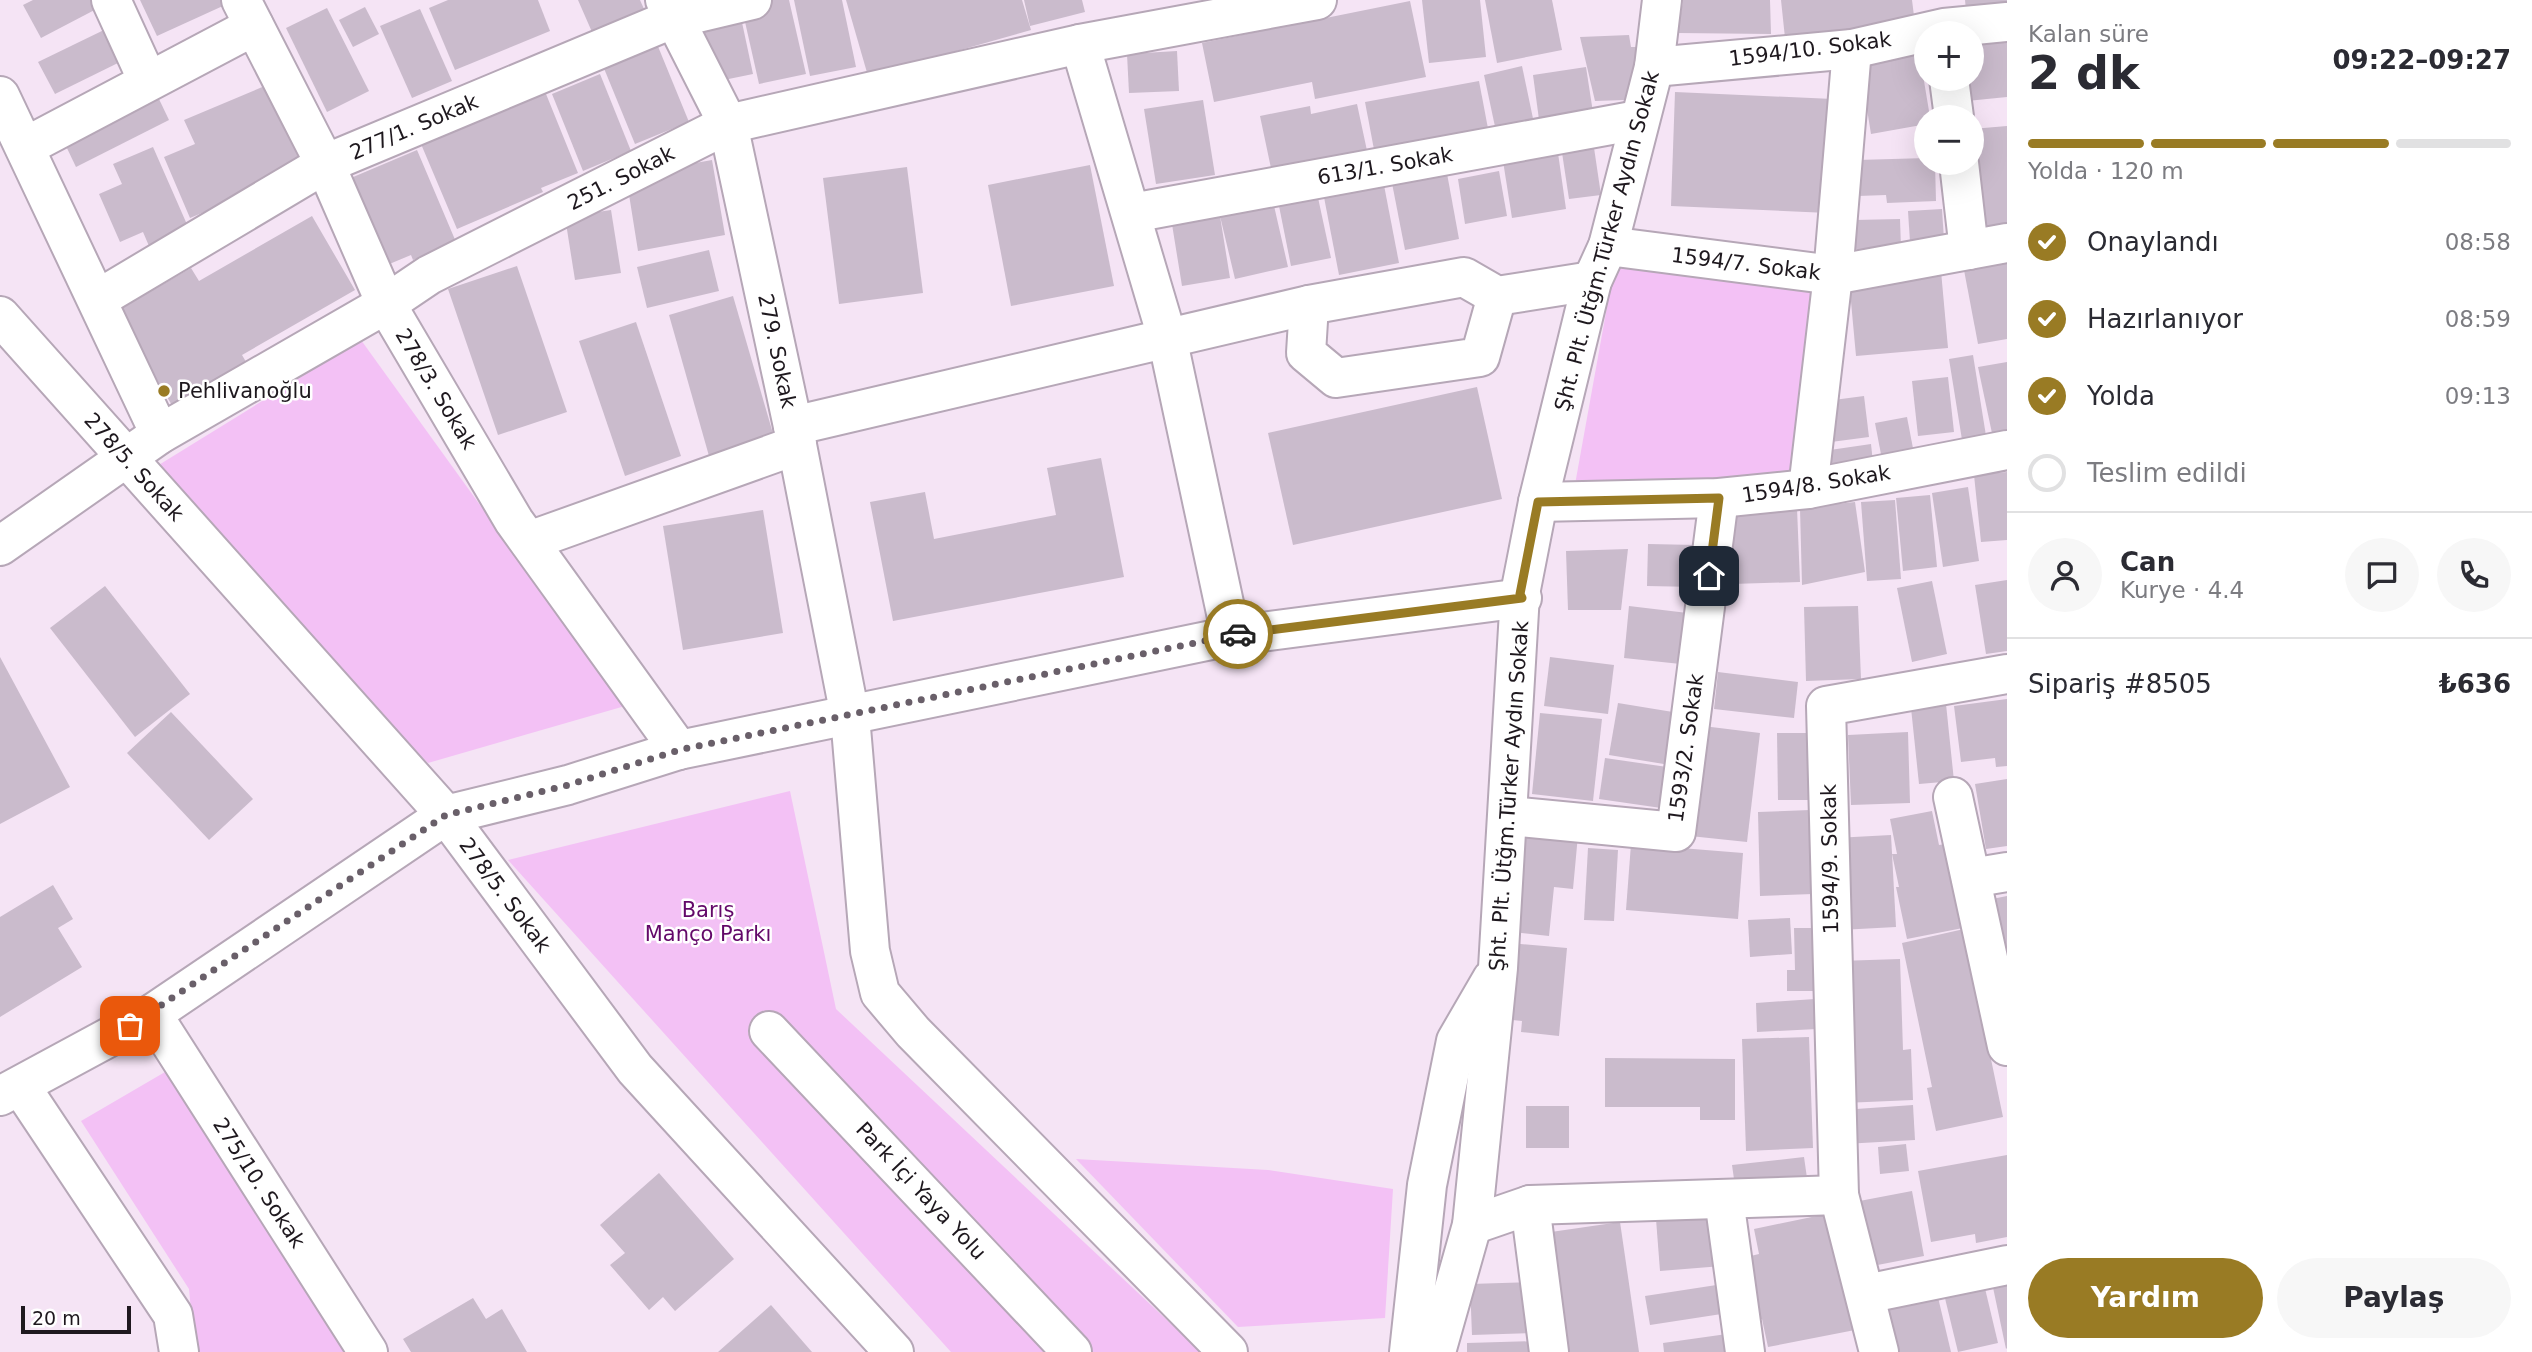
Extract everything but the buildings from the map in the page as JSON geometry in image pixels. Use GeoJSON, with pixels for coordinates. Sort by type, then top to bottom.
{"type":"FeatureCollection","features":[{"type":"Feature","properties":{"kind":"street"},"geometry":{"type":"LineString","coordinates":[[111,0],[148,80]]}},
{"type":"Feature","properties":{"kind":"street","name":"277/1. Sokak"},"geometry":{"type":"LineString","coordinates":[[98,299],[325,164],[669,10],[752,0]]}},
{"type":"Feature","properties":{"kind":"street","name":"251. Sokak"},"geometry":{"type":"LineString","coordinates":[[0,546],[160,434],[386,304],[429,275],[728,124],[1080,44],[1317,0]]}},
{"type":"Feature","properties":{"kind":"street","name":"Şht. Plt. Ütğm.Türker Aydın Sokak"},"geometry":{"type":"LineString","coordinates":[[1436,1352],[1472,1225],[1498,968],[1522,598],[1520,594],[1538,502],[1592,281],[1608,246],[1638,120],[1654,67],[1662,0]]}},
{"type":"Feature","properties":{"kind":"street","name":"279. Sokak"},"geometry":{"type":"LineString","coordinates":[[669,10],[728,124],[795,436],[850,716],[870,951],[880,993],[913,1032],[1228,1352]]}},
{"type":"Feature","properties":{"kind":"street"},"geometry":{"type":"LineString","coordinates":[[25,147],[148,80],[247,13]]}},
{"type":"Feature","properties":{"kind":"street","name":"278/3. Sokak"},"geometry":{"type":"LineString","coordinates":[[247,13],[325,164],[386,304],[528,541],[679,750]]}},
{"type":"Feature","properties":{"kind":"street","name":"1594/10. Sokak"},"geometry":{"type":"LineString","coordinates":[[1984,22],[2007,22]]}},
{"type":"Feature","properties":{"kind":"street","name":"1594/10. Sokak"},"geometry":{"type":"LineString","coordinates":[[1654,67],[1852,49],[1914,30]]}},
{"type":"Feature","properties":{"kind":"street"},"geometry":{"type":"LineString","coordinates":[[1080,44],[1167,337],[1231,635]]}},
{"type":"Feature","properties":{"kind":"street"},"geometry":{"type":"LineString","coordinates":[[1808,489],[1833,275],[1852,49]]}},
{"type":"Feature","properties":{"kind":"street","name":"278/5. Sokak"},"geometry":{"type":"LineString","coordinates":[[0,96],[160,434]]}},
{"type":"Feature","properties":{"kind":"street","name":"613/1. Sokak"},"geometry":{"type":"LineString","coordinates":[[1132,213],[1638,120]]}},
{"type":"Feature","properties":{"kind":"street"},"geometry":{"type":"LineString","coordinates":[[1960,175],[1969,250]]}},
{"type":"Feature","properties":{"kind":"street","name":"1594/7. Sokak"},"geometry":{"type":"LineString","coordinates":[[1608,246],[1833,275],[2007,243]]}},
{"type":"Feature","properties":{"kind":"street"},"geometry":{"type":"LineString","coordinates":[[528,541],[795,436],[1167,337],[1309,305],[1464,277],[1497,296],[1592,281]]}},
{"type":"Feature","properties":{"kind":"street"},"geometry":{"type":"LineString","coordinates":[[1309,305],[1306,353],[1336,378],[1480,357],[1497,296]]}},
{"type":"Feature","properties":{"kind":"street","name":"278/5. Sokak"},"geometry":{"type":"LineString","coordinates":[[0,316],[446,815],[635,1069],[894,1352]]}},
{"type":"Feature","properties":{"kind":"street","name":"1594/8. Sokak"},"geometry":{"type":"LineString","coordinates":[[1538,502],[1719,498],[1808,489],[2007,450]]}},
{"type":"Feature","properties":{"kind":"street","name":"1593/2. Sokak"},"geometry":{"type":"LineString","coordinates":[[1509,816],[1676,832],[1719,498]]}},
{"type":"Feature","properties":{"kind":"street"},"geometry":{"type":"LineString","coordinates":[[179,1352],[173,1315],[10,1091],[152,1014],[446,815],[568,785],[679,750],[1231,635],[1522,598]]}},
{"type":"Feature","properties":{"kind":"street","name":"1594/9. Sokak"},"geometry":{"type":"LineString","coordinates":[[1839,1195],[1826,706],[2007,674]]}},
{"type":"Feature","properties":{"kind":"street"},"geometry":{"type":"LineString","coordinates":[[1953,797],[1989,875],[2007,1046]]}},
{"type":"Feature","properties":{"kind":"street"},"geometry":{"type":"LineString","coordinates":[[1409,1352],[1427,1185],[1456,1041],[1498,968]]}},
{"type":"Feature","properties":{"kind":"street","name":"275/10. Sokak"},"geometry":{"type":"LineString","coordinates":[[152,1014],[368,1352]]}},
{"type":"Feature","properties":{"kind":"street","name":"Park İçi Yaya Yolu"},"geometry":{"type":"LineString","coordinates":[[769,1031],[1072,1352]]}},
{"type":"Feature","properties":{"kind":"street"},"geometry":{"type":"LineString","coordinates":[[1472,1225],[1530,1205],[1839,1195],[1879,1352]]}},
{"type":"Feature","properties":{"kind":"street"},"geometry":{"type":"LineString","coordinates":[[1724,1199],[1745,1352]]}},
{"type":"Feature","properties":{"kind":"street"},"geometry":{"type":"LineString","coordinates":[[1530,1205],[1549,1352]]}},
{"type":"Feature","properties":{"kind":"street"},"geometry":{"type":"LineString","coordinates":[[1866,1294],[2007,1265]]}},
{"type":"Feature","properties":{"kind":"green space"},"geometry":{"type":"Polygon","coordinates":[[[1616,257],[1819,289],[1800,482],[1574,490],[1616,257]]]}},
{"type":"Feature","properties":{"kind":"green space"},"geometry":{"type":"Polygon","coordinates":[[[361,340],[625,706],[428,763],[149,471],[361,340]]]}},
{"type":"Feature","properties":{"kind":"green space","name":"Barış Manço Parkı"},"geometry":{"type":"Polygon","coordinates":[[[790,791],[836,1009],[1201,1352],[951,1352],[508,860],[790,791]]]}},
{"type":"Feature","properties":{"kind":"green space"},"geometry":{"type":"Polygon","coordinates":[[[165,1072],[363,1352],[195,1352],[189,1289],[81,1121],[165,1072]]]}},
{"type":"Feature","properties":{"kind":"green space"},"geometry":{"type":"Polygon","coordinates":[[[1076,1159],[1268,1170],[1393,1189],[1385,1318],[1238,1327],[1076,1159]]]}},
{"type":"Feature","properties":{"kind":"way so far"},"geometry":{"type":"LineString","coordinates":[[130,1026],[152,1014],[446,815],[568,785],[679,750],[1238,634]]}},
{"type":"Feature","properties":{"kind":"place","name":"Pehlivanoğlu"},"geometry":{"type":"Point","coordinates":[164,391]}},
{"type":"Feature","properties":{"kind":"route"},"geometry":{"type":"LineString","coordinates":[[1238,634],[1522,598],[1520,594],[1538,502],[1719,498],[1709,576]]}}]}
